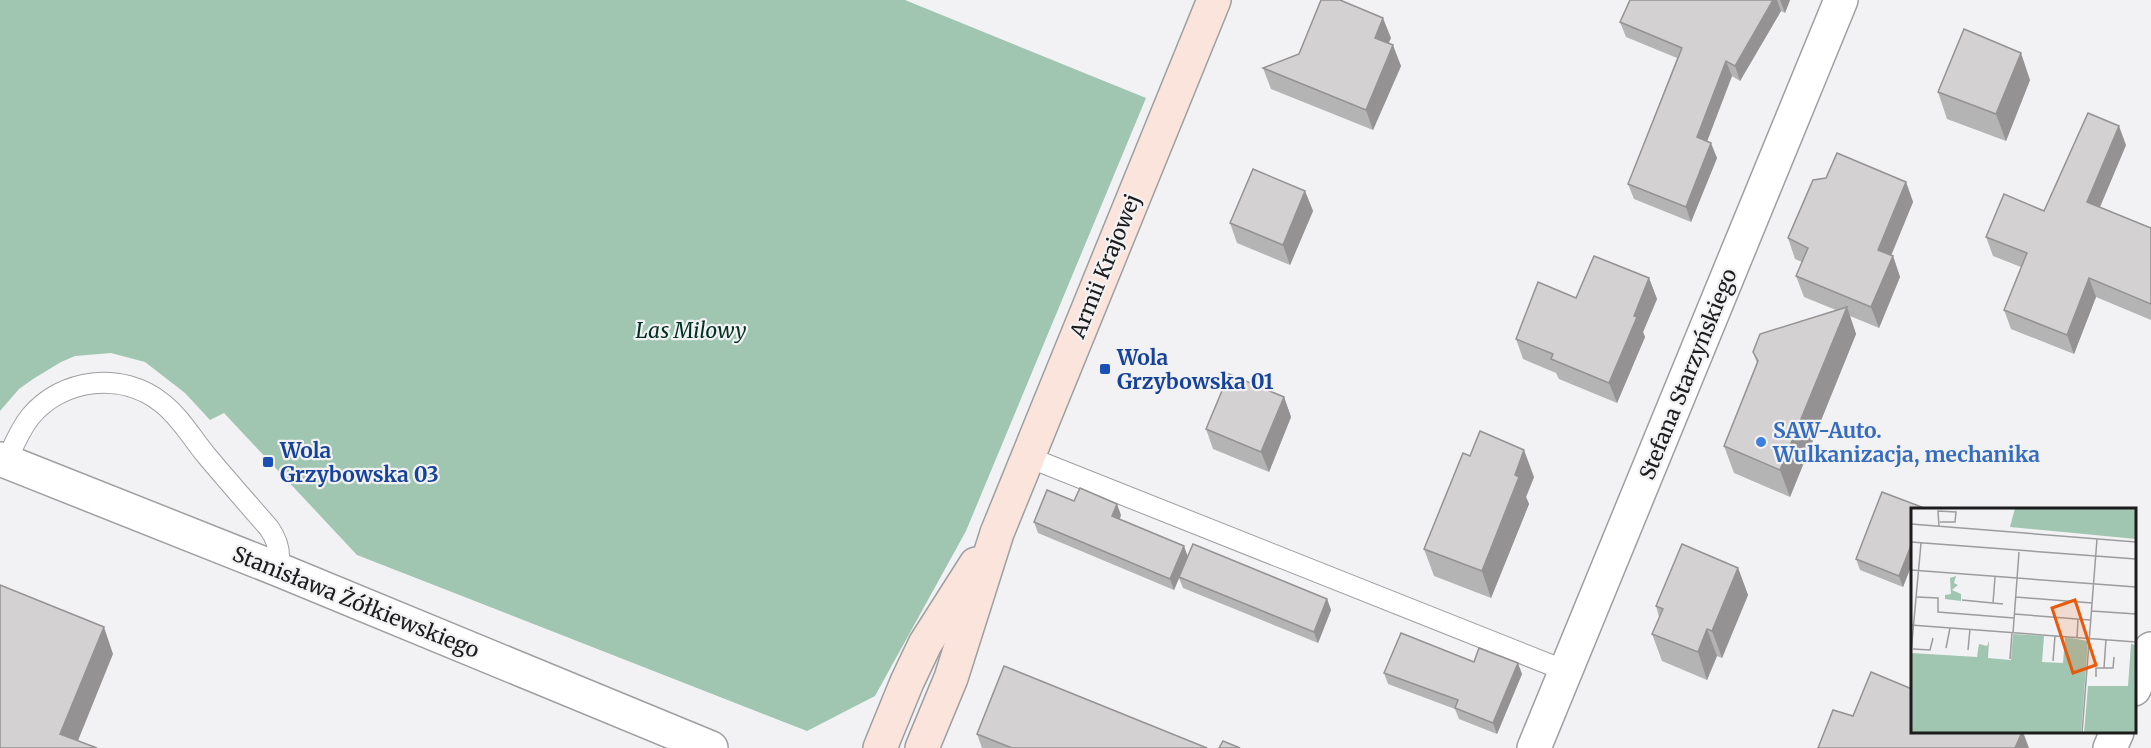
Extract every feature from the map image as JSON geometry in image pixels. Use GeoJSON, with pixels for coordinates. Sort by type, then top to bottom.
{"type":"FeatureCollection","features":[{"type":"Feature","properties":{"kind":"street","name":"Armii Krajowej"},"geometry":{"type":"LineString","coordinates":[[922,748],[951,678],[997,533],[1214,0]]}},
{"type":"Feature","properties":{"kind":"street","name":"Stefana Starzyńskiego"},"geometry":{"type":"LineString","coordinates":[[1534,748],[1841,0]]}},
{"type":"Feature","properties":{"kind":"street","name":"Stanisława Żółkiewskiego"},"geometry":{"type":"LineString","coordinates":[[3,461],[277,569],[711,748]]}},
{"type":"Feature","properties":{"kind":"street","name":"Armii Krajowej"},"geometry":{"type":"LineString","coordinates":[[880,748],[907,682],[935,626],[997,533]]}},
{"type":"Feature","properties":{"kind":"street"},"geometry":{"type":"LineString","coordinates":[[2136,684],[2151,650]]}},
{"type":"Feature","properties":{"kind":"street"},"geometry":{"type":"LineString","coordinates":[[2110,748],[2117,733]]}},
{"type":"Feature","properties":{"kind":"lane"},"geometry":{"type":"LineString","coordinates":[[3,461],[30,418],[54,396],[88,384],[105,382],[135,388],[149,394],[170,410],[269,528],[278,543],[280,560],[277,569]]}},
{"type":"Feature","properties":{"kind":"lane"},"geometry":{"type":"LineString","coordinates":[[1028,457],[1566,670]]}},
{"type":"Feature","properties":{"kind":"green space","name":"Las Milowy"},"geometry":{"type":"Polygon","coordinates":[[[0,0],[905,0],[1146,98],[966,531],[875,696],[807,731],[357,555],[224,413],[210,420],[185,393],[145,362],[111,353],[75,356],[61,362],[19,389],[0,411],[0,0]]]}},
{"type":"Feature","properties":{"kind":"building"},"geometry":{"type":"Polygon","coordinates":[[[1321,0],[1340,0],[1383,18],[1375,38],[1393,45],[1366,110],[1263,68],[1299,54],[1321,0]]]}},
{"type":"Feature","properties":{"kind":"building"},"geometry":{"type":"Polygon","coordinates":[[[1630,0],[1773,0],[1735,66],[1726,61],[1697,137],[1711,143],[1686,207],[1628,184],[1682,48],[1620,22],[1630,0]]]}},
{"type":"Feature","properties":{"kind":"building"},"geometry":{"type":"Polygon","coordinates":[[[1964,29],[2021,53],[1996,114],[1938,92],[1964,29]]]}},
{"type":"Feature","properties":{"kind":"building"},"geometry":{"type":"Polygon","coordinates":[[[2088,113],[2119,126],[2087,202],[2151,228],[2151,304],[2089,278],[2067,335],[2004,310],[2027,253],[1986,237],[2004,194],[2044,211],[2088,113]]]}},
{"type":"Feature","properties":{"kind":"building"},"geometry":{"type":"Polygon","coordinates":[[[1837,153],[1906,182],[1878,250],[1893,256],[1871,307],[1796,276],[1808,248],[1788,238],[1813,180],[1826,178],[1837,153]]]}},
{"type":"Feature","properties":{"kind":"building"},"geometry":{"type":"Polygon","coordinates":[[[1253,169],[1305,191],[1283,245],[1230,223],[1253,169]]]}},
{"type":"Feature","properties":{"kind":"building"},"geometry":{"type":"Polygon","coordinates":[[[1594,256],[1649,278],[1634,316],[1637,317],[1609,383],[1551,359],[1553,354],[1516,339],[1538,282],[1576,298],[1594,256]]]}},
{"type":"Feature","properties":{"kind":"building"},"geometry":{"type":"Polygon","coordinates":[[[1847,307],[1780,470],[1724,446],[1758,361],[1753,352],[1760,334],[1847,307]]]}},
{"type":"Feature","properties":{"kind":"building"},"geometry":{"type":"Polygon","coordinates":[[[1229,374],[1284,397],[1261,452],[1206,429],[1229,374]]]}},
{"type":"Feature","properties":{"kind":"building"},"geometry":{"type":"Polygon","coordinates":[[[1480,431],[1524,450],[1515,475],[1519,477],[1482,571],[1424,549],[1463,453],[1470,456],[1480,431]]]}},
{"type":"Feature","properties":{"kind":"building"},"geometry":{"type":"Polygon","coordinates":[[[1080,488],[1117,504],[1112,516],[1184,546],[1170,579],[1034,522],[1047,490],[1074,501],[1080,488]]]}},
{"type":"Feature","properties":{"kind":"building"},"geometry":{"type":"Polygon","coordinates":[[[1882,492],[1924,508],[1911,508],[1911,546],[1899,576],[1856,559],[1882,492]]]}},
{"type":"Feature","properties":{"kind":"building"},"geometry":{"type":"Polygon","coordinates":[[[1193,544],[1327,599],[1314,632],[1179,577],[1193,544]]]}},
{"type":"Feature","properties":{"kind":"building"},"geometry":{"type":"Polygon","coordinates":[[[1682,544],[1738,568],[1712,631],[1707,629],[1698,652],[1652,634],[1663,609],[1656,606],[1682,544]]]}},
{"type":"Feature","properties":{"kind":"building"},"geometry":{"type":"Polygon","coordinates":[[[0,585],[104,627],[60,734],[97,748],[0,748],[0,585]]]}},
{"type":"Feature","properties":{"kind":"building"},"geometry":{"type":"Polygon","coordinates":[[[1401,633],[1474,662],[1479,648],[1518,663],[1493,723],[1455,708],[1458,700],[1384,673],[1401,633]]]}},
{"type":"Feature","properties":{"kind":"building"},"geometry":{"type":"Polygon","coordinates":[[[1004,666],[1207,748],[1012,748],[977,734],[1004,666]]]}},
{"type":"Feature","properties":{"kind":"building"},"geometry":{"type":"Polygon","coordinates":[[[1871,672],[1911,689],[1911,733],[2022,733],[2015,748],[1818,748],[1833,710],[1853,716],[1871,672]]]}},
{"type":"Feature","properties":{"kind":"building"},"geometry":{"type":"Polygon","coordinates":[[[1223,741],[1240,748],[1219,748],[1223,741]]]}},
{"type":"Feature","properties":{"kind":"place","name":"Wola Grzybowska 01"},"geometry":{"type":"Point","coordinates":[1105,369]}},
{"type":"Feature","properties":{"kind":"place","name":"SAW-Auto. Wulkanizacja, mechanika"},"geometry":{"type":"Point","coordinates":[1761,442]}},
{"type":"Feature","properties":{"kind":"place","name":"Wola Grzybowska 03"},"geometry":{"type":"Point","coordinates":[268,462]}}]}
